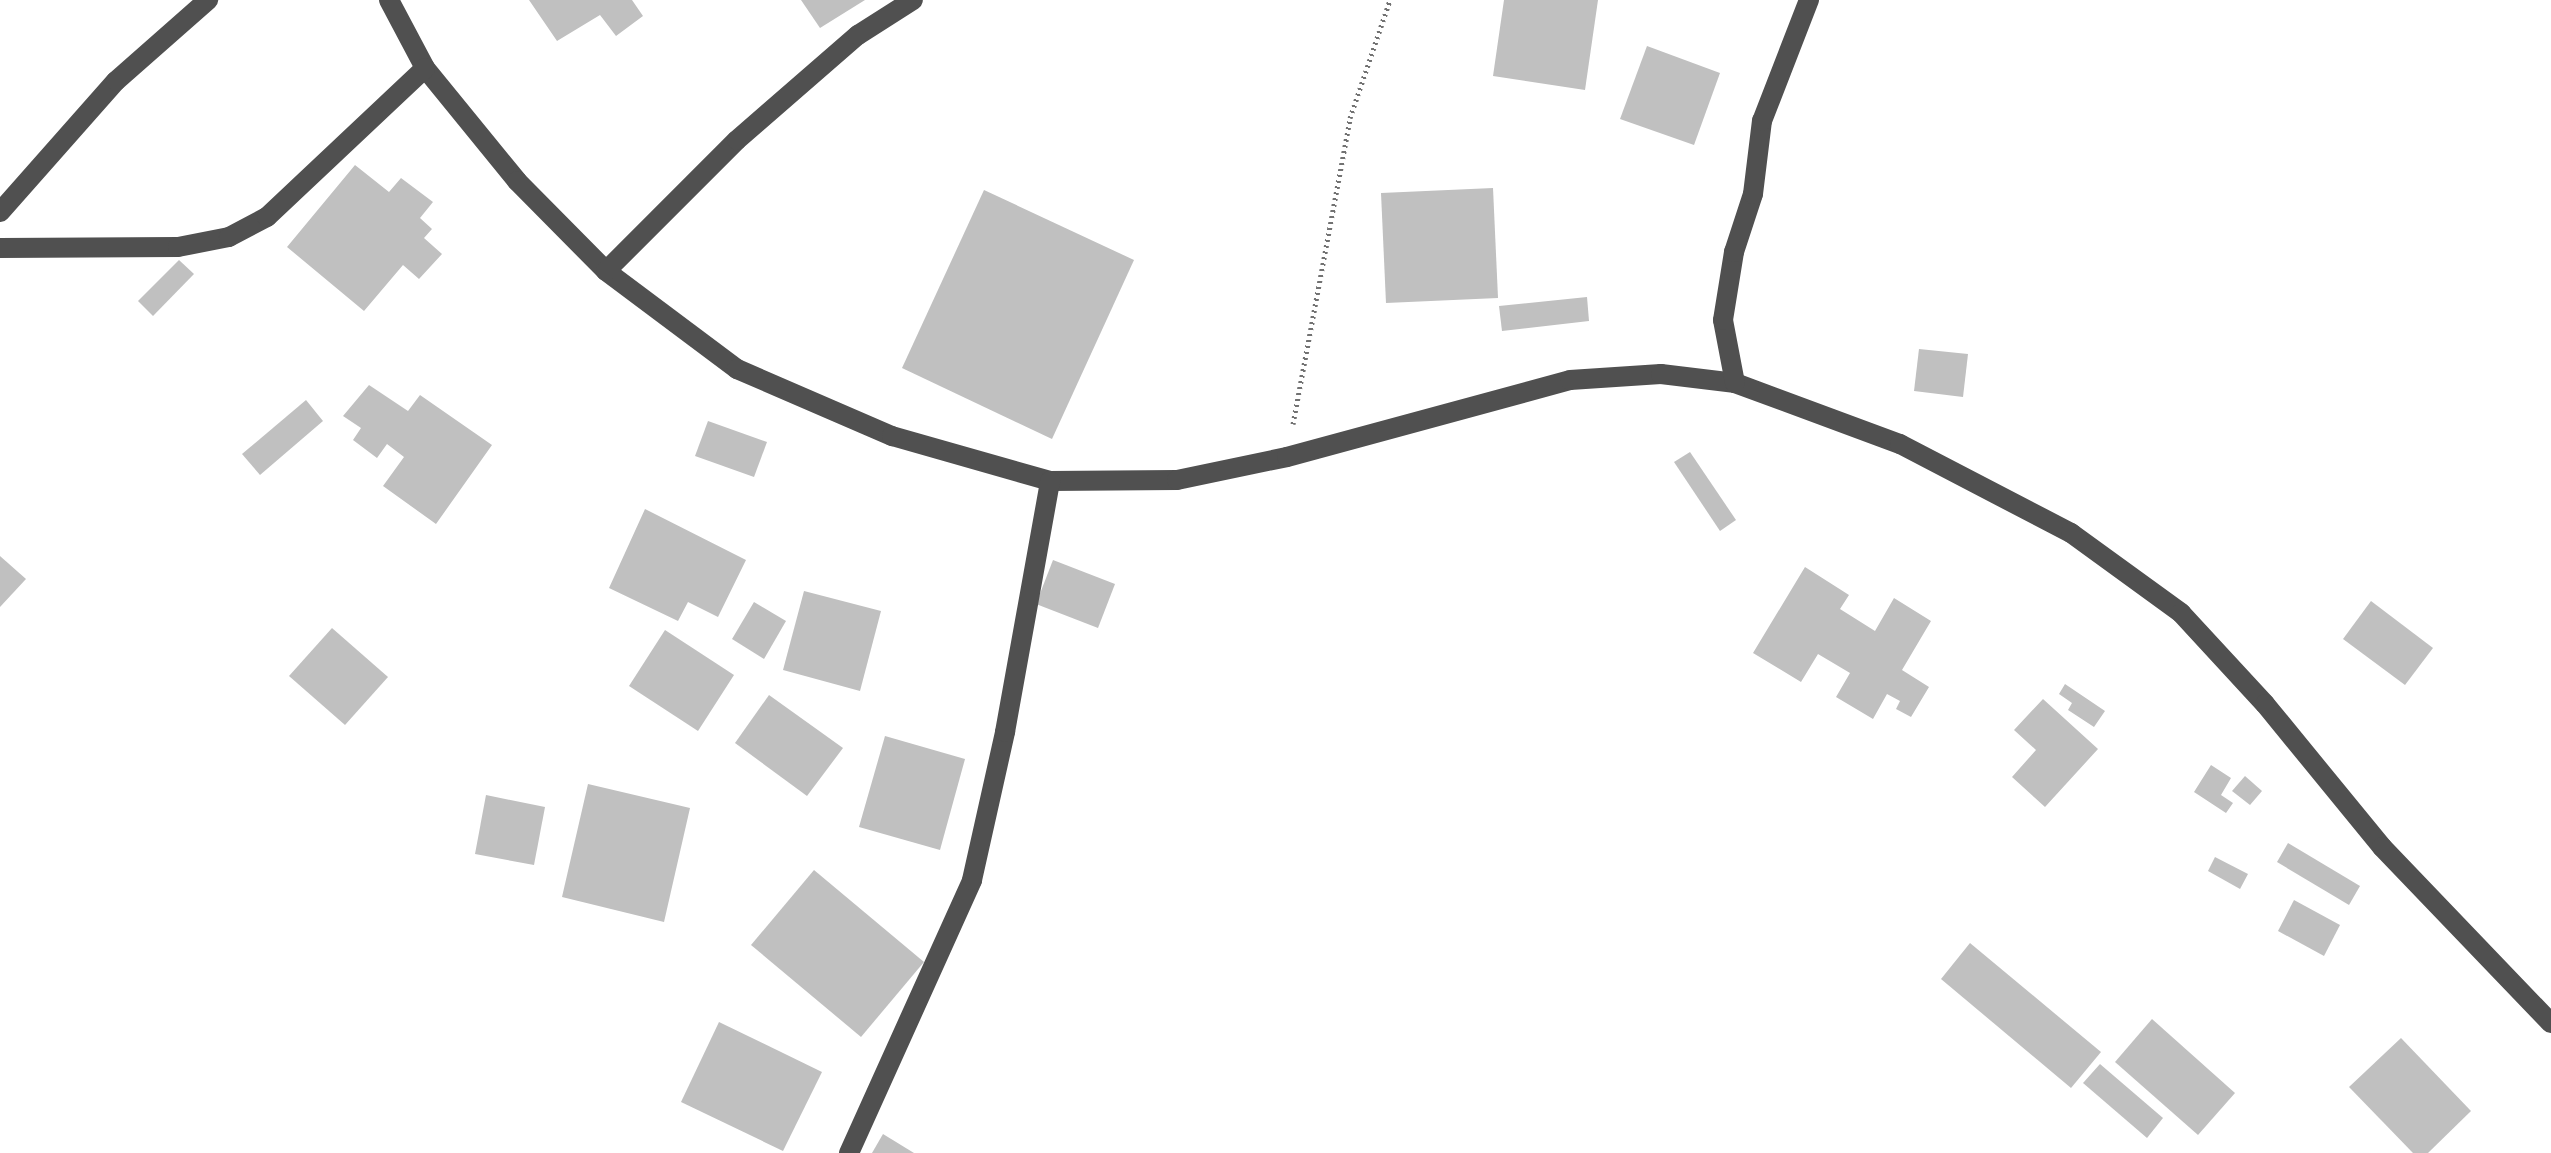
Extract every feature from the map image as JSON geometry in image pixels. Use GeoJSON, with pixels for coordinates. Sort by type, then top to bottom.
{"type":"FeatureCollection","features":[{"type":"Feature","properties":{"kind":"street"},"geometry":{"type":"LineString","coordinates":[[0,212],[116,81],[208,0]]}},
{"type":"Feature","properties":{"kind":"street"},"geometry":{"type":"LineString","coordinates":[[606,271],[737,140],[858,35],[913,0]]}},
{"type":"Feature","properties":{"kind":"street"},"geometry":{"type":"LineString","coordinates":[[1735,383],[1723,320],[1734,252],[1753,194],[1762,121],[1809,0]]}},
{"type":"Feature","properties":{"kind":"street"},"geometry":{"type":"LineString","coordinates":[[397,4],[425,68],[517,181],[606,271],[737,369],[892,436],[1050,481],[1177,480],[1287,457],[1570,380],[1661,374],[1735,383],[1926,457],[2071,533],[2181,613],[2265,704],[2382,847],[2551,1023]]}},
{"type":"Feature","properties":{"kind":"street"},"geometry":{"type":"LineString","coordinates":[[0,248],[178,247],[229,237],[267,217],[425,68]]}},
{"type":"Feature","properties":{"kind":"street"},"geometry":{"type":"LineString","coordinates":[[849,1153],[972,880],[1005,732],[1050,481]]}},
{"type":"Feature","properties":{"kind":"path"},"geometry":{"type":"LineString","coordinates":[[1287,457],[1350,118],[1390,0]]}},
{"type":"Feature","properties":{"kind":"building"},"geometry":{"type":"Polygon","coordinates":[[[529,0],[632,0],[643,16],[616,36],[600,15],[557,41],[529,0]]]}},
{"type":"Feature","properties":{"kind":"building"},"geometry":{"type":"Polygon","coordinates":[[[801,0],[865,0],[820,28],[801,0]]]}},
{"type":"Feature","properties":{"kind":"building"},"geometry":{"type":"Polygon","coordinates":[[[1504,0],[1598,0],[1585,90],[1493,76],[1504,0]]]}},
{"type":"Feature","properties":{"kind":"building"},"geometry":{"type":"Polygon","coordinates":[[[1647,46],[1720,73],[1694,145],[1620,119],[1647,46]]]}},
{"type":"Feature","properties":{"kind":"building"},"geometry":{"type":"Polygon","coordinates":[[[355,165],[389,192],[401,178],[433,202],[420,218],[432,229],[424,238],[442,254],[419,279],[403,265],[364,311],[287,247],[355,165]]]}},
{"type":"Feature","properties":{"kind":"building"},"geometry":{"type":"Polygon","coordinates":[[[1493,188],[1498,298],[1386,303],[1381,193],[1493,188]]]}},
{"type":"Feature","properties":{"kind":"building"},"geometry":{"type":"Polygon","coordinates":[[[984,190],[1134,260],[1052,439],[902,368],[984,190]]]}},
{"type":"Feature","properties":{"kind":"building"},"geometry":{"type":"Polygon","coordinates":[[[179,260],[194,274],[153,316],[138,301],[179,260]]]}},
{"type":"Feature","properties":{"kind":"building"},"geometry":{"type":"Polygon","coordinates":[[[1587,297],[1589,321],[1502,331],[1499,306],[1587,297]]]}},
{"type":"Feature","properties":{"kind":"building"},"geometry":{"type":"Polygon","coordinates":[[[1919,349],[1968,354],[1963,397],[1914,391],[1919,349]]]}},
{"type":"Feature","properties":{"kind":"building"},"geometry":{"type":"Polygon","coordinates":[[[369,385],[408,411],[420,395],[492,445],[436,524],[383,486],[404,457],[387,444],[377,458],[353,440],[361,428],[343,416],[369,385]]]}},
{"type":"Feature","properties":{"kind":"building"},"geometry":{"type":"Polygon","coordinates":[[[306,400],[323,421],[260,475],[242,454],[306,400]]]}},
{"type":"Feature","properties":{"kind":"building"},"geometry":{"type":"Polygon","coordinates":[[[708,421],[767,442],[754,477],[695,456],[708,421]]]}},
{"type":"Feature","properties":{"kind":"building"},"geometry":{"type":"Polygon","coordinates":[[[1690,452],[1736,520],[1720,531],[1674,462],[1690,452]]]}},
{"type":"Feature","properties":{"kind":"building"},"geometry":{"type":"Polygon","coordinates":[[[645,509],[746,560],[718,617],[688,602],[678,621],[609,588],[645,509]]]}},
{"type":"Feature","properties":{"kind":"building"},"geometry":{"type":"Polygon","coordinates":[[[0,556],[26,579],[0,607],[0,556]]]}},
{"type":"Feature","properties":{"kind":"building"},"geometry":{"type":"Polygon","coordinates":[[[1053,560],[1115,584],[1098,628],[1036,604],[1053,560]]]}},
{"type":"Feature","properties":{"kind":"building"},"geometry":{"type":"Polygon","coordinates":[[[1805,567],[1849,595],[1840,609],[1875,631],[1894,598],[1931,621],[1902,670],[1929,687],[1911,717],[1896,709],[1900,701],[1887,694],[1873,719],[1836,697],[1850,673],[1818,654],[1801,682],[1753,653],[1805,567]]]}},
{"type":"Feature","properties":{"kind":"building"},"geometry":{"type":"Polygon","coordinates":[[[804,591],[881,611],[860,691],[783,670],[804,591]]]}},
{"type":"Feature","properties":{"kind":"building"},"geometry":{"type":"Polygon","coordinates":[[[2371,601],[2433,648],[2405,685],[2343,639],[2371,601]]]}},
{"type":"Feature","properties":{"kind":"building"},"geometry":{"type":"Polygon","coordinates":[[[754,602],[786,621],[764,659],[732,639],[754,602]]]}},
{"type":"Feature","properties":{"kind":"building"},"geometry":{"type":"Polygon","coordinates":[[[332,628],[388,677],[345,725],[289,676],[332,628]]]}},
{"type":"Feature","properties":{"kind":"building"},"geometry":{"type":"Polygon","coordinates":[[[665,630],[734,675],[698,731],[629,686],[665,630]]]}},
{"type":"Feature","properties":{"kind":"building"},"geometry":{"type":"Polygon","coordinates":[[[2065,684],[2105,711],[2094,727],[2068,710],[2072,703],[2059,694],[2065,684]]]}},
{"type":"Feature","properties":{"kind":"building"},"geometry":{"type":"Polygon","coordinates":[[[769,695],[843,748],[807,796],[735,743],[769,695]]]}},
{"type":"Feature","properties":{"kind":"building"},"geometry":{"type":"Polygon","coordinates":[[[2043,699],[2098,749],[2045,807],[2012,777],[2036,750],[2014,730],[2043,699]]]}},
{"type":"Feature","properties":{"kind":"building"},"geometry":{"type":"Polygon","coordinates":[[[885,736],[965,759],[940,850],[859,827],[885,736]]]}},
{"type":"Feature","properties":{"kind":"building"},"geometry":{"type":"Polygon","coordinates":[[[2211,765],[2231,778],[2221,795],[2233,803],[2226,813],[2194,792],[2211,765]]]}},
{"type":"Feature","properties":{"kind":"building"},"geometry":{"type":"Polygon","coordinates":[[[2245,776],[2262,791],[2250,805],[2232,791],[2245,776]]]}},
{"type":"Feature","properties":{"kind":"building"},"geometry":{"type":"Polygon","coordinates":[[[588,784],[690,808],[664,922],[562,897],[588,784]]]}},
{"type":"Feature","properties":{"kind":"building"},"geometry":{"type":"Polygon","coordinates":[[[486,795],[545,807],[534,865],[475,854],[486,795]]]}},
{"type":"Feature","properties":{"kind":"building"},"geometry":{"type":"Polygon","coordinates":[[[2288,843],[2360,886],[2349,905],[2277,862],[2288,843]]]}},
{"type":"Feature","properties":{"kind":"building"},"geometry":{"type":"Polygon","coordinates":[[[2215,857],[2248,874],[2240,889],[2208,871],[2215,857]]]}},
{"type":"Feature","properties":{"kind":"building"},"geometry":{"type":"Polygon","coordinates":[[[814,870],[924,962],[861,1037],[751,945],[814,870]]]}},
{"type":"Feature","properties":{"kind":"building"},"geometry":{"type":"Polygon","coordinates":[[[2294,900],[2340,925],[2324,956],[2278,931],[2294,900]]]}},
{"type":"Feature","properties":{"kind":"building"},"geometry":{"type":"Polygon","coordinates":[[[1970,943],[2101,1052],[2071,1088],[1941,979],[1970,943]]]}},
{"type":"Feature","properties":{"kind":"building"},"geometry":{"type":"Polygon","coordinates":[[[2152,1019],[2235,1093],[2198,1135],[2115,1062],[2152,1019]]]}},
{"type":"Feature","properties":{"kind":"building"},"geometry":{"type":"Polygon","coordinates":[[[719,1022],[822,1072],[783,1151],[681,1102],[719,1022]]]}},
{"type":"Feature","properties":{"kind":"building"},"geometry":{"type":"Polygon","coordinates":[[[2401,1038],[2471,1111],[2428,1153],[2413,1153],[2349,1087],[2401,1038]]]}},
{"type":"Feature","properties":{"kind":"building"},"geometry":{"type":"Polygon","coordinates":[[[2100,1064],[2163,1118],[2147,1138],[2083,1083],[2100,1064]]]}},
{"type":"Feature","properties":{"kind":"building"},"geometry":{"type":"Polygon","coordinates":[[[883,1134],[914,1153],[872,1153],[883,1134]]]}}]}
